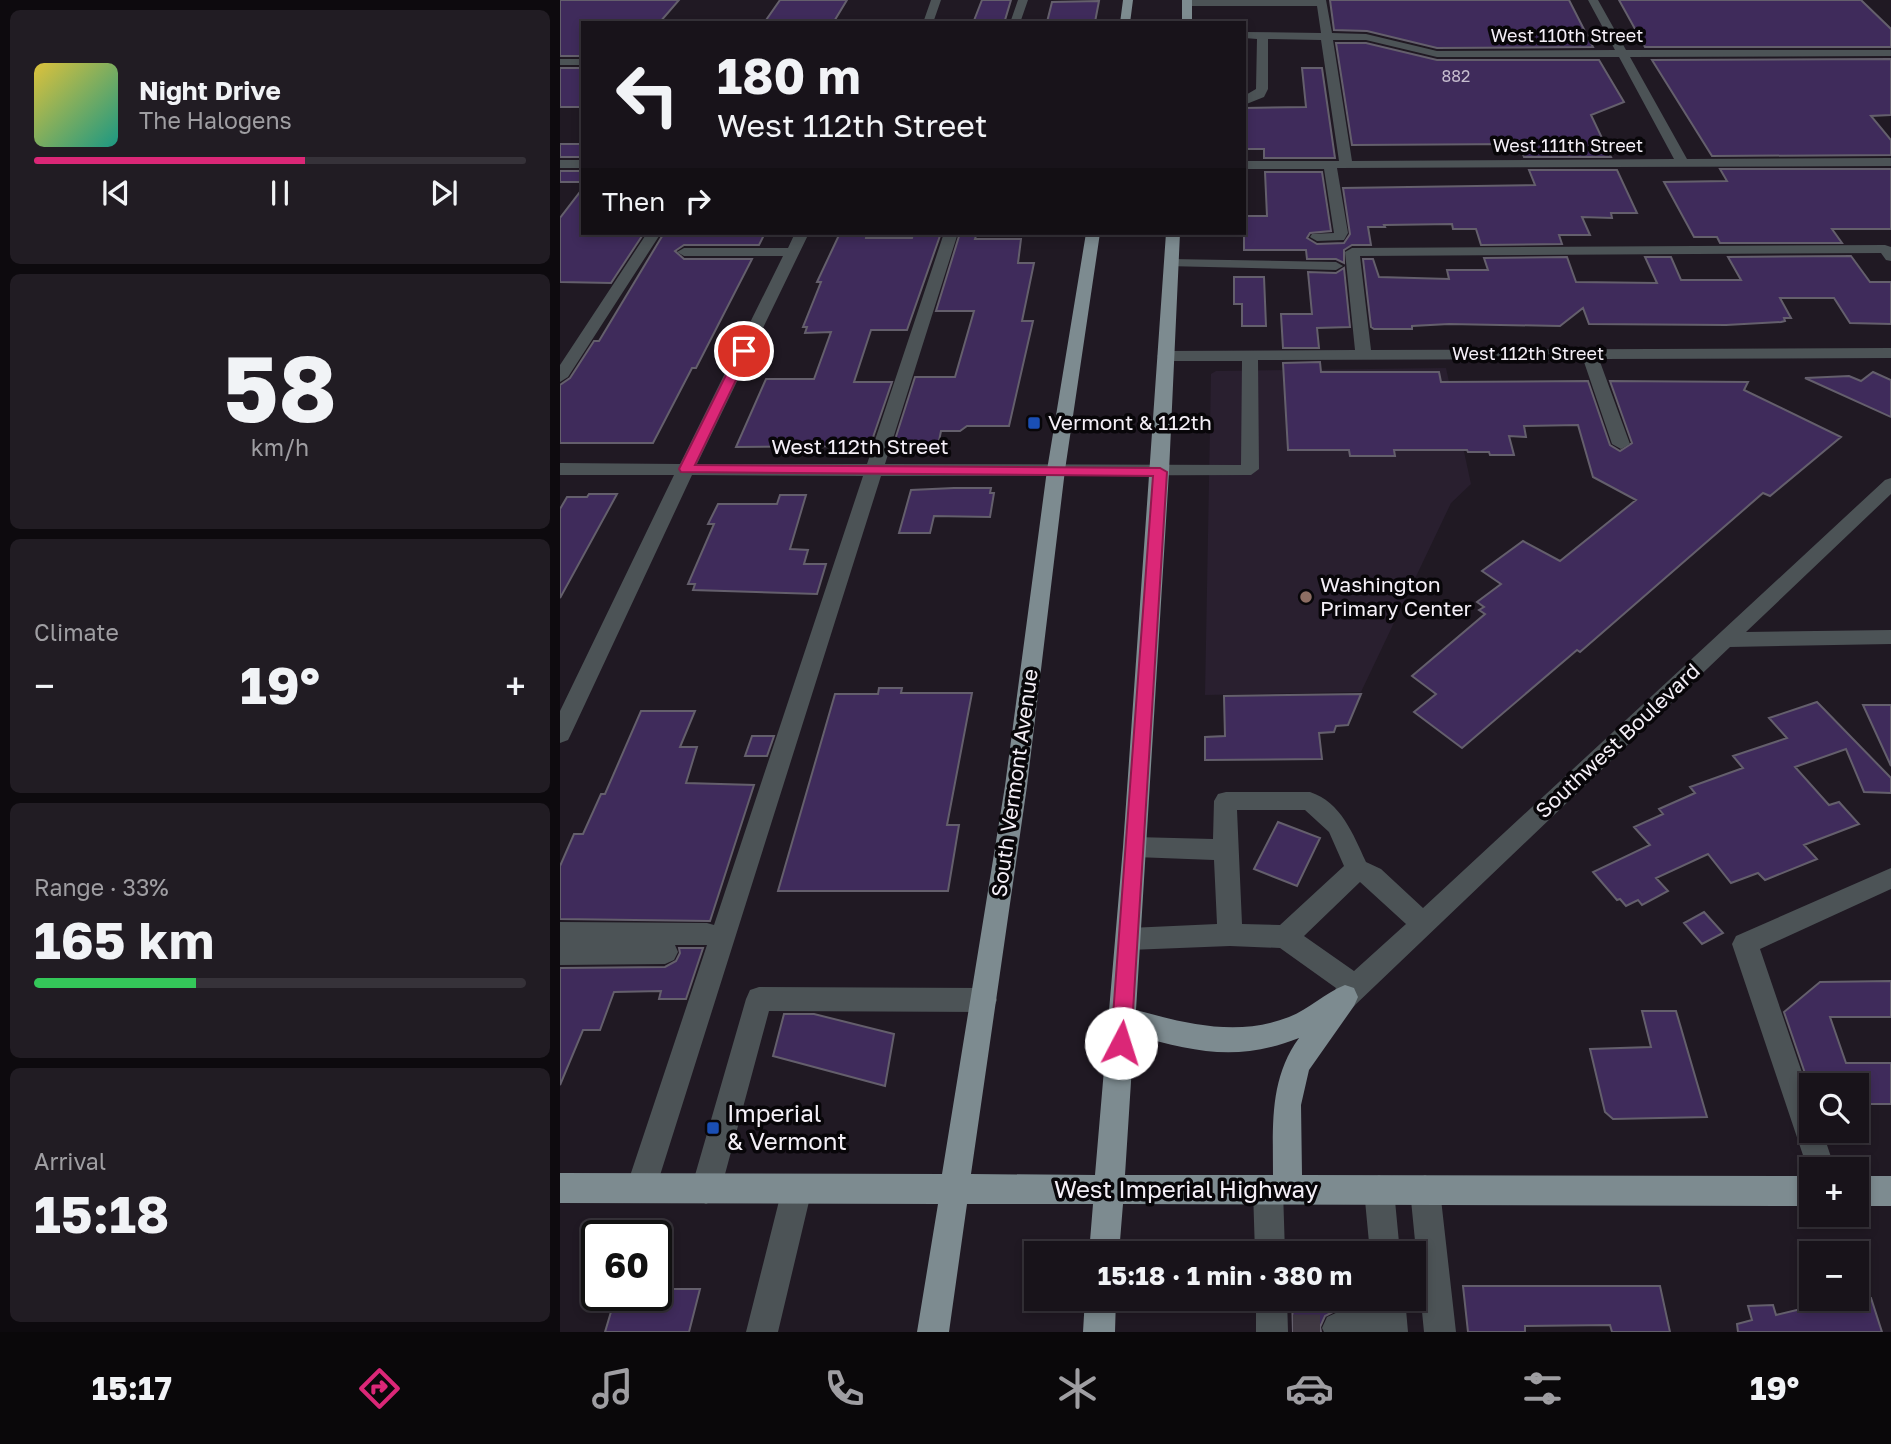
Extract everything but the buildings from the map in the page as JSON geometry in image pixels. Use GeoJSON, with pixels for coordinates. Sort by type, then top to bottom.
{"type":"FeatureCollection","features":[{"type":"Feature","properties":{"kind":"main road"},"geometry":{"type":"LineString","coordinates":[[1125,21],[1128,0]]}},
{"type":"Feature","properties":{"kind":"main road"},"geometry":{"type":"LineString","coordinates":[[1186,21],[1187,2]]}},
{"type":"Feature","properties":{"kind":"main road","name":"South Vermont Avenue"},"geometry":{"type":"LineString","coordinates":[[933,1332],[1016,786],[1056,470],[1093,235]]}},
{"type":"Feature","properties":{"kind":"main road"},"geometry":{"type":"LineString","coordinates":[[1105,1241],[1129,939],[1173,235]]}},
{"type":"Feature","properties":{"kind":"main road"},"geometry":{"type":"LineString","coordinates":[[1123,1019],[1203,1041],[1232,1043],[1259,1039],[1295,1028],[1350,992]]}},
{"type":"Feature","properties":{"kind":"main road"},"geometry":{"type":"LineString","coordinates":[[1278,1191],[1287,1105],[1296,1065],[1350,992]]}},
{"type":"Feature","properties":{"kind":"main road","name":"West Imperial Highway"},"geometry":{"type":"LineString","coordinates":[[560,1188],[1799,1191]]}},
{"type":"Feature","properties":{"kind":"main road"},"geometry":{"type":"LineString","coordinates":[[1869,1191],[1891,1191]]}},
{"type":"Feature","properties":{"kind":"main road"},"geometry":{"type":"LineString","coordinates":[[1099,1332],[1100,1311]]}},
{"type":"Feature","properties":{"kind":"street"},"geometry":{"type":"LineString","coordinates":[[929,20],[936,0]]}},
{"type":"Feature","properties":{"kind":"street"},"geometry":{"type":"LineString","coordinates":[[1016,21],[1023,0]]}},
{"type":"Feature","properties":{"kind":"street"},"geometry":{"type":"LineString","coordinates":[[1593,0],[1683,163]]}},
{"type":"Feature","properties":{"kind":"street"},"geometry":{"type":"LineString","coordinates":[[1187,2],[1321,1],[1346,164]]}},
{"type":"Feature","properties":{"kind":"street","name":"West 110th Street"},"geometry":{"type":"LineString","coordinates":[[1246,35],[1366,37],[1437,54],[1891,53]]}},
{"type":"Feature","properties":{"kind":"street"},"geometry":{"type":"LineString","coordinates":[[1246,100],[1261,94],[1263,35]]}},
{"type":"Feature","properties":{"kind":"street"},"geometry":{"type":"LineString","coordinates":[[560,62],[581,62]]}},
{"type":"Feature","properties":{"kind":"street","name":"West 111th Street"},"geometry":{"type":"LineString","coordinates":[[1246,165],[1891,162]]}},
{"type":"Feature","properties":{"kind":"street"},"geometry":{"type":"LineString","coordinates":[[561,165],[581,164]]}},
{"type":"Feature","properties":{"kind":"street"},"geometry":{"type":"LineString","coordinates":[[1317,237],[1339,237],[1341,233],[1330,164]]}},
{"type":"Feature","properties":{"kind":"street"},"geometry":{"type":"LineString","coordinates":[[560,377],[653,235]]}},
{"type":"Feature","properties":{"kind":"street"},"geometry":{"type":"LineString","coordinates":[[560,734],[801,235]]}},
{"type":"Feature","properties":{"kind":"street"},"geometry":{"type":"LineString","coordinates":[[641,1188],[950,235]]}},
{"type":"Feature","properties":{"kind":"street"},"geometry":{"type":"LineString","coordinates":[[1363,355],[1352,253],[1885,249],[1891,257]]}},
{"type":"Feature","properties":{"kind":"street"},"geometry":{"type":"LineString","coordinates":[[684,251],[793,252]]}},
{"type":"Feature","properties":{"kind":"street"},"geometry":{"type":"LineString","coordinates":[[1171,263],[1336,266]]}},
{"type":"Feature","properties":{"kind":"street","name":"West 112th Street"},"geometry":{"type":"LineString","coordinates":[[1165,356],[1891,353]]}},
{"type":"Feature","properties":{"kind":"street"},"geometry":{"type":"LineString","coordinates":[[1589,354],[1621,443]]}},
{"type":"Feature","properties":{"kind":"street","name":"West 112th Street"},"geometry":{"type":"LineString","coordinates":[[560,469],[1245,471],[1250,469],[1250,356]]}},
{"type":"Feature","properties":{"kind":"street","name":"Southwest Boulevard"},"geometry":{"type":"LineString","coordinates":[[1350,992],[1891,484]]}},
{"type":"Feature","properties":{"kind":"street"},"geometry":{"type":"LineString","coordinates":[[1726,640],[1891,637]]}},
{"type":"Feature","properties":{"kind":"street"},"geometry":{"type":"LineString","coordinates":[[1230,935],[1225,850],[1226,802],[1310,802],[1338,826],[1357,869],[1372,876],[1423,924]]}},
{"type":"Feature","properties":{"kind":"street"},"geometry":{"type":"LineString","coordinates":[[1135,847],[1225,850]]}},
{"type":"Feature","properties":{"kind":"street"},"geometry":{"type":"LineString","coordinates":[[1285,937],[1357,869]]}},
{"type":"Feature","properties":{"kind":"street"},"geometry":{"type":"LineString","coordinates":[[1817,1157],[1745,944],[1891,878]]}},
{"type":"Feature","properties":{"kind":"street"},"geometry":{"type":"LineString","coordinates":[[560,933],[707,934]]}},
{"type":"Feature","properties":{"kind":"street"},"geometry":{"type":"LineString","coordinates":[[1129,939],[1230,935],[1285,937],[1350,992]]}},
{"type":"Feature","properties":{"kind":"street"},"geometry":{"type":"LineString","coordinates":[[560,953],[664,952]]}},
{"type":"Feature","properties":{"kind":"street"},"geometry":{"type":"LineString","coordinates":[[706,1189],[759,999],[984,1000]]}},
{"type":"Feature","properties":{"kind":"street"},"geometry":{"type":"LineString","coordinates":[[762,1332],[797,1189]]}},
{"type":"Feature","properties":{"kind":"street"},"geometry":{"type":"LineString","coordinates":[[1424,1190],[1440,1332]]}},
{"type":"Feature","properties":{"kind":"street"},"geometry":{"type":"LineString","coordinates":[[1272,1241],[1278,1191]]}},
{"type":"Feature","properties":{"kind":"street"},"geometry":{"type":"LineString","coordinates":[[1379,1191],[1384,1241]]}},
{"type":"Feature","properties":{"kind":"street"},"geometry":{"type":"LineString","coordinates":[[1338,1328],[1391,1319]]}},
{"type":"Feature","properties":{"kind":"shaded area","name":"Washington Primary Center"},"geometry":{"type":"Polygon","coordinates":[[[1446,368],[1471,484],[1451,503],[1361,692],[1205,695],[1211,374],[1216,371],[1446,368]]]}},
{"type":"Feature","properties":{"kind":"tunnel"},"geometry":{"type":"LineString","coordinates":[[1293,1328],[1338,1328]]}},
{"type":"Feature","properties":{"kind":"place","name":"Vermont & 112th"},"geometry":{"type":"Point","coordinates":[1034,423]}},
{"type":"Feature","properties":{"kind":"place","name":"Washington Primary Center"},"geometry":{"type":"Point","coordinates":[1306,597]}},
{"type":"Feature","properties":{"kind":"place","name":"Imperial & Vermont"},"geometry":{"type":"Point","coordinates":[713,1128]}},
{"type":"Feature","properties":{"kind":"route"},"geometry":{"type":"LineString","coordinates":[[744,351],[686,469],[1160,472],[1121,1043]]}}]}
